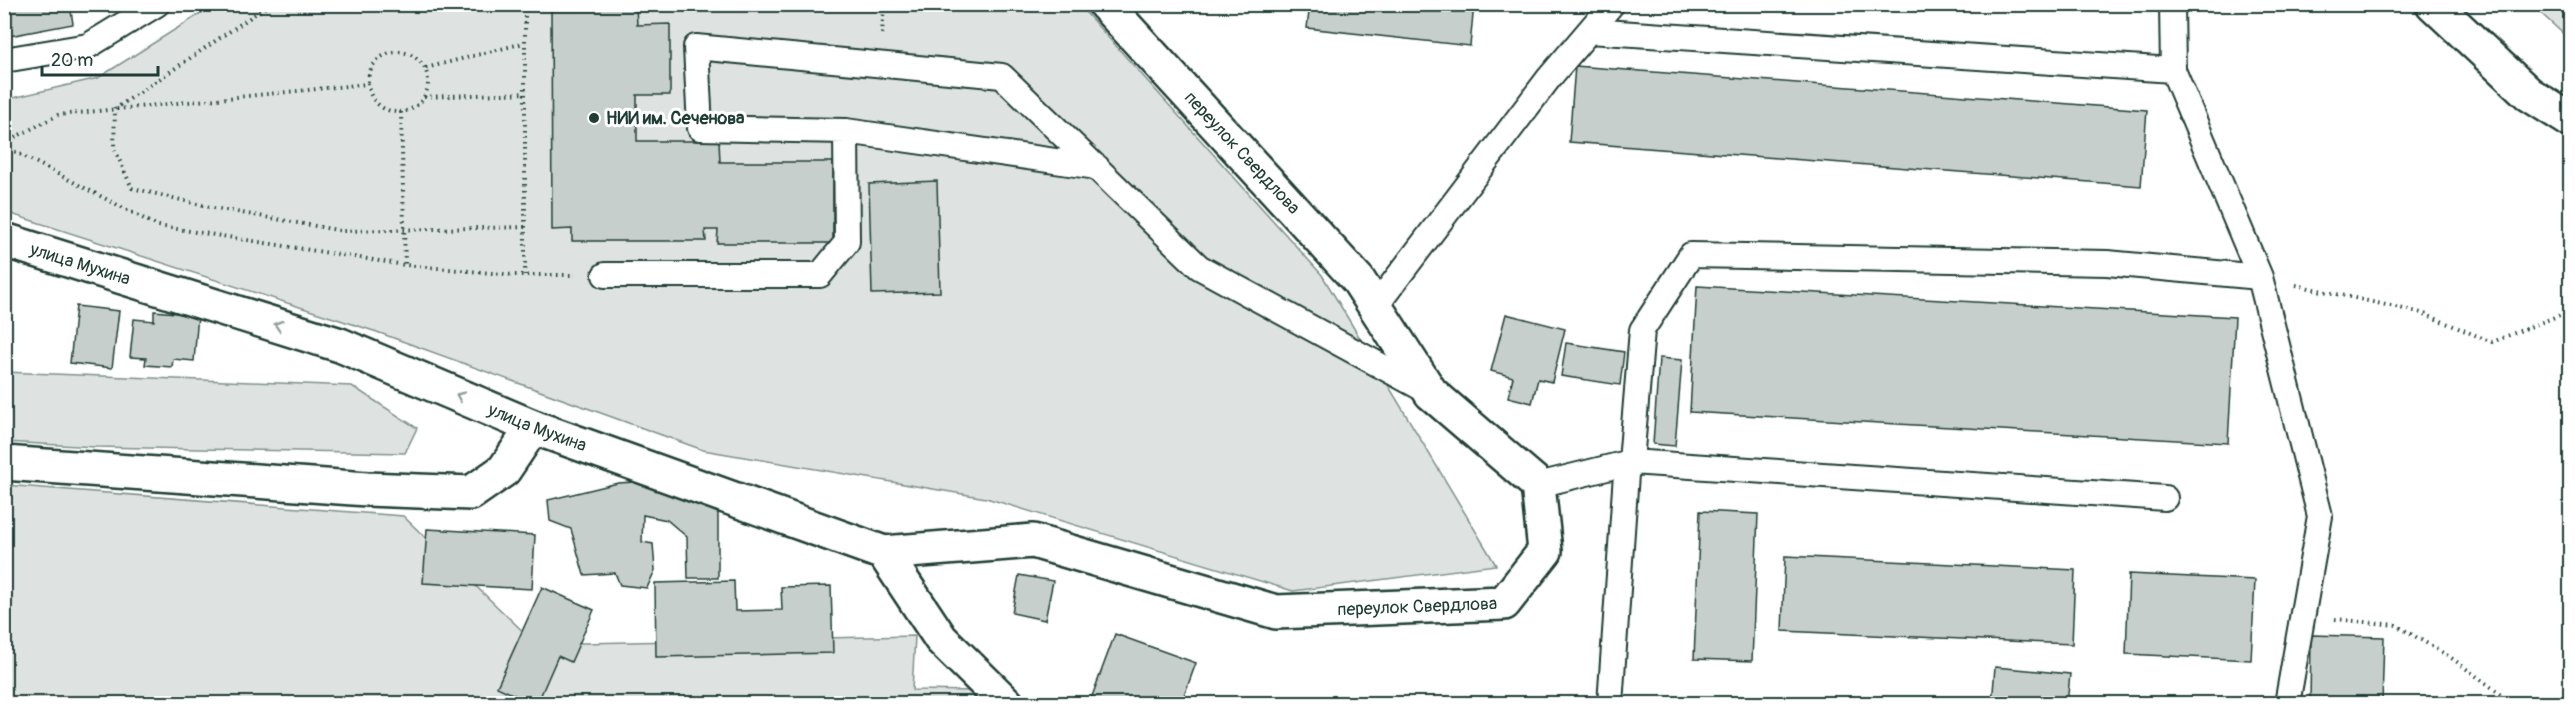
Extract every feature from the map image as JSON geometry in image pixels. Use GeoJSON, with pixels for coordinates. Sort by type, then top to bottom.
{"type":"FeatureCollection","features":[{"type":"Feature","properties":{"kind":"street","name":"переулок Свердлова"},"geometry":{"type":"LineString","coordinates":[[884,553],[1033,541],[1276,612],[1504,603],[1545,551],[1538,485],[1431,393],[1358,280],[1105,4]]}},
{"type":"Feature","properties":{"kind":"street"},"geometry":{"type":"LineString","coordinates":[[2433,4],[2529,94],[2571,120]]}},
{"type":"Feature","properties":{"kind":"street","name":"улица Мухина"},"geometry":{"type":"LineString","coordinates":[[4,240],[340,345],[533,427],[884,553]]}},
{"type":"Feature","properties":{"kind":"street"},"geometry":{"type":"LineString","coordinates":[[4,463],[356,489],[471,493],[504,470],[533,427]]}},
{"type":"Feature","properties":{"kind":"street"},"geometry":{"type":"LineString","coordinates":[[884,553],[941,639],[1007,704]]}},
{"type":"Feature","properties":{"kind":"lane"},"geometry":{"type":"LineString","coordinates":[[4,60],[88,46],[158,4]]}},
{"type":"Feature","properties":{"kind":"lane"},"geometry":{"type":"LineString","coordinates":[[1375,307],[1549,78],[1612,4]]}},
{"type":"Feature","properties":{"kind":"lane"},"geometry":{"type":"LineString","coordinates":[[2172,4],[2173,70],[2260,277],[2320,516],[2287,704]]}},
{"type":"Feature","properties":{"kind":"lane"},"geometry":{"type":"LineString","coordinates":[[1589,31],[2173,70]]}},
{"type":"Feature","properties":{"kind":"lane"},"geometry":{"type":"LineString","coordinates":[[1097,167],[846,131],[700,128],[696,47],[1002,76],[1097,167],[1198,267],[1431,393]]}},
{"type":"Feature","properties":{"kind":"lane"},"geometry":{"type":"LineString","coordinates":[[605,275],[820,275],[847,242],[846,131]]}},
{"type":"Feature","properties":{"kind":"lane"},"geometry":{"type":"LineString","coordinates":[[1610,704],[1626,474],[1631,462],[1642,330],[1691,255],[2108,263],[2260,277]]}},
{"type":"Feature","properties":{"kind":"lane"},"geometry":{"type":"LineString","coordinates":[[1538,485],[1631,462],[2165,498]]}},
{"type":"Feature","properties":{"kind":"path"},"geometry":{"type":"LineString","coordinates":[[115,109],[270,4]]}},
{"type":"Feature","properties":{"kind":"path"},"geometry":{"type":"LineString","coordinates":[[525,4],[525,275]]}},
{"type":"Feature","properties":{"kind":"path"},"geometry":{"type":"LineString","coordinates":[[426,69],[524,43]]}},
{"type":"Feature","properties":{"kind":"path"},"geometry":{"type":"LineString","coordinates":[[400,51],[411,54],[426,69],[428,78],[424,97],[418,105],[401,112],[391,112],[375,102],[368,84],[373,64],[390,53],[400,51]]}},
{"type":"Feature","properties":{"kind":"path"},"geometry":{"type":"LineString","coordinates":[[4,144],[58,115],[368,84]]}},
{"type":"Feature","properties":{"kind":"path"},"geometry":{"type":"LineString","coordinates":[[424,97],[526,93]]}},
{"type":"Feature","properties":{"kind":"path"},"geometry":{"type":"LineString","coordinates":[[115,109],[114,148],[132,188],[214,208],[343,231],[526,227]]}},
{"type":"Feature","properties":{"kind":"path"},"geometry":{"type":"LineString","coordinates":[[401,112],[405,265]]}},
{"type":"Feature","properties":{"kind":"path"},"geometry":{"type":"LineString","coordinates":[[4,144],[158,226],[405,265],[525,275],[605,275]]}},
{"type":"Feature","properties":{"kind":"path"},"geometry":{"type":"LineString","coordinates":[[2260,277],[2422,313],[2492,342],[2571,311]]}},
{"type":"Feature","properties":{"kind":"path"},"geometry":{"type":"LineString","coordinates":[[2302,616],[2396,625],[2453,659],[2514,704]]}},
{"type":"Feature","properties":{"kind":"shaded area"},"geometry":{"type":"Polygon","coordinates":[[[214,5],[1079,5],[1322,275],[1496,565],[1293,591],[986,498],[703,450],[377,332],[5,212],[4,100],[98,78],[214,5]]]}},
{"type":"Feature","properties":{"kind":"shaded area"},"geometry":{"type":"Polygon","coordinates":[[[2532,5],[2570,5],[2570,40],[2532,5]]]}},
{"type":"Feature","properties":{"kind":"shaded area"},"geometry":{"type":"Polygon","coordinates":[[[4,372],[352,386],[417,428],[405,453],[96,447],[5,442],[4,372]]]}},
{"type":"Feature","properties":{"kind":"shaded area"},"geometry":{"type":"Polygon","coordinates":[[[4,485],[403,516],[536,644],[915,636],[912,690],[978,691],[997,703],[5,703],[4,485]]]}},
{"type":"Feature","properties":{"kind":"building"},"geometry":{"type":"Polygon","coordinates":[[[4,4],[70,4],[73,24],[4,37],[4,4]]]}},
{"type":"Feature","properties":{"kind":"building","name":"НИИ им. Сеченова"},"geometry":{"type":"Polygon","coordinates":[[[551,4],[680,4],[680,7],[636,7],[637,25],[670,24],[670,95],[637,95],[637,141],[719,141],[720,162],[833,162],[833,243],[717,243],[718,230],[705,230],[706,241],[572,241],[572,229],[552,230],[551,4]]]}},
{"type":"Feature","properties":{"kind":"building"},"geometry":{"type":"Polygon","coordinates":[[[1310,4],[1474,4],[1470,46],[1307,28],[1310,4]]]}},
{"type":"Feature","properties":{"kind":"building"},"geometry":{"type":"Polygon","coordinates":[[[1575,66],[2147,110],[2141,186],[1569,142],[1575,66]]]}},
{"type":"Feature","properties":{"kind":"building"},"geometry":{"type":"Polygon","coordinates":[[[937,181],[940,292],[872,294],[869,184],[937,181]]]}},
{"type":"Feature","properties":{"kind":"building"},"geometry":{"type":"Polygon","coordinates":[[[1697,286],[2235,317],[2228,443],[1690,412],[1697,286]]]}},
{"type":"Feature","properties":{"kind":"building"},"geometry":{"type":"Polygon","coordinates":[[[76,306],[119,311],[112,368],[70,363],[76,306]]]}},
{"type":"Feature","properties":{"kind":"building"},"geometry":{"type":"Polygon","coordinates":[[[154,311],[198,315],[194,361],[173,359],[172,367],[145,365],[146,358],[130,357],[134,319],[154,321],[154,311]]]}},
{"type":"Feature","properties":{"kind":"building"},"geometry":{"type":"Polygon","coordinates":[[[1506,314],[1565,329],[1552,382],[1538,379],[1532,403],[1508,397],[1513,377],[1491,371],[1506,314]]]}},
{"type":"Feature","properties":{"kind":"building"},"geometry":{"type":"Polygon","coordinates":[[[1566,343],[1624,352],[1620,385],[1561,376],[1566,343]]]}},
{"type":"Feature","properties":{"kind":"building"},"geometry":{"type":"Polygon","coordinates":[[[1659,358],[1682,360],[1675,446],[1653,444],[1659,358]]]}},
{"type":"Feature","properties":{"kind":"building"},"geometry":{"type":"Polygon","coordinates":[[[652,481],[718,513],[718,578],[688,578],[687,537],[667,520],[643,515],[642,542],[653,544],[655,570],[647,588],[620,585],[615,573],[584,575],[571,529],[550,521],[548,500],[618,483],[652,481]]]}},
{"type":"Feature","properties":{"kind":"building"},"geometry":{"type":"Polygon","coordinates":[[[1700,511],[1758,514],[1752,661],[1694,659],[1700,511]]]}},
{"type":"Feature","properties":{"kind":"building"},"geometry":{"type":"Polygon","coordinates":[[[427,529],[535,535],[532,589],[423,583],[427,529]]]}},
{"type":"Feature","properties":{"kind":"building"},"geometry":{"type":"Polygon","coordinates":[[[1785,556],[2075,570],[2072,644],[1782,631],[1785,556]]]}},
{"type":"Feature","properties":{"kind":"building"},"geometry":{"type":"Polygon","coordinates":[[[2129,574],[2255,580],[2251,660],[2126,654],[2129,574]]]}},
{"type":"Feature","properties":{"kind":"building"},"geometry":{"type":"Polygon","coordinates":[[[1019,575],[1053,581],[1045,620],[1012,613],[1019,575]]]}},
{"type":"Feature","properties":{"kind":"building"},"geometry":{"type":"Polygon","coordinates":[[[734,581],[735,611],[782,610],[781,587],[831,586],[833,653],[656,657],[655,583],[734,581]]]}},
{"type":"Feature","properties":{"kind":"building"},"geometry":{"type":"Polygon","coordinates":[[[542,587],[594,610],[571,662],[558,656],[537,704],[534,704],[497,687],[542,587]]]}},
{"type":"Feature","properties":{"kind":"building"},"geometry":{"type":"Polygon","coordinates":[[[1115,634],[1196,663],[1181,704],[1104,704],[1091,699],[1115,634]]]}},
{"type":"Feature","properties":{"kind":"building"},"geometry":{"type":"Polygon","coordinates":[[[2311,635],[2384,637],[2382,704],[2310,704],[2311,635]]]}},
{"type":"Feature","properties":{"kind":"building"},"geometry":{"type":"Polygon","coordinates":[[[1995,667],[2070,674],[2067,704],[1992,704],[1995,667]]]}},
{"type":"Feature","properties":{"kind":"place","name":"НИИ им. Сеченова"},"geometry":{"type":"Point","coordinates":[594,118]}}]}
